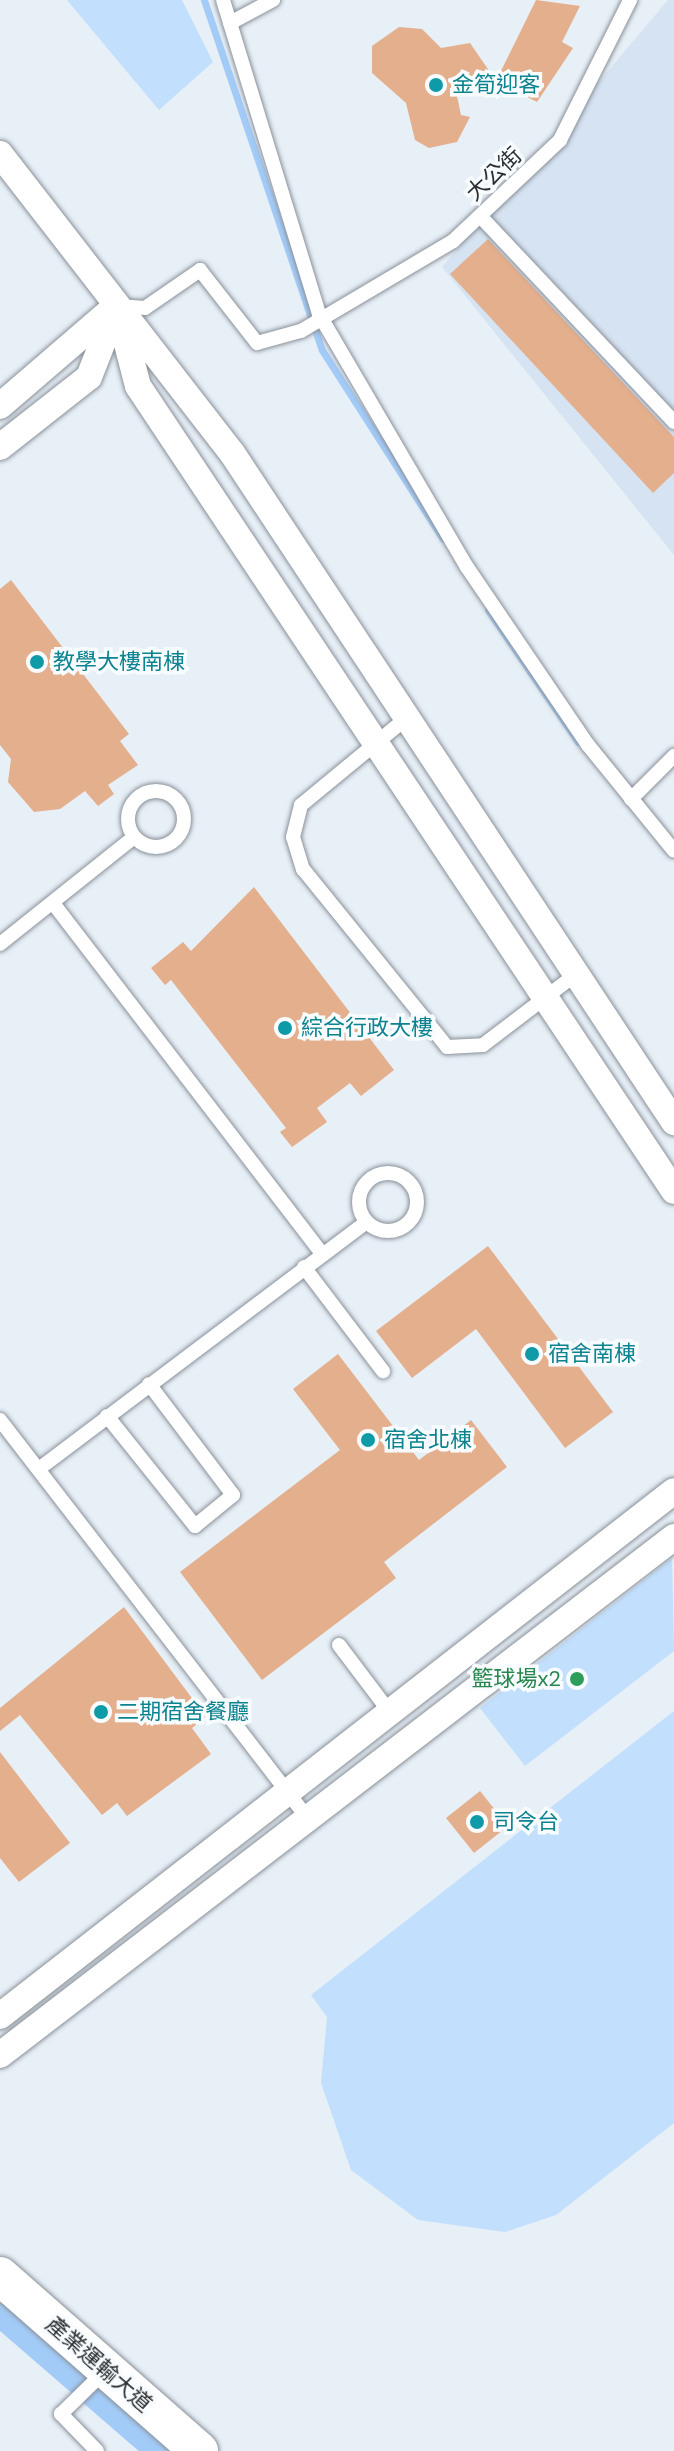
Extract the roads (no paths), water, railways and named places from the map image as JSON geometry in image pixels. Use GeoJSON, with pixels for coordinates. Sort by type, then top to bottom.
{"type":"FeatureCollection","features":[{"type":"Feature","properties":{"kind":"street"},"geometry":{"type":"LineString","coordinates":[[0,154],[232,453],[409,716],[575,975],[674,1122]]}},
{"type":"Feature","properties":{"kind":"street"},"geometry":{"type":"LineString","coordinates":[[0,406],[117,306]]}},
{"type":"Feature","properties":{"kind":"street"},"geometry":{"type":"LineString","coordinates":[[0,447],[89,377],[117,306]]}},
{"type":"Feature","properties":{"kind":"street"},"geometry":{"type":"LineString","coordinates":[[117,306],[138,386],[549,995],[674,1191]]}},
{"type":"Feature","properties":{"kind":"street"},"geometry":{"type":"LineString","coordinates":[[0,2016],[392,1716],[674,1491]]}},
{"type":"Feature","properties":{"kind":"street"},"geometry":{"type":"LineString","coordinates":[[0,2055],[674,1537]]}},
{"type":"Feature","properties":{"kind":"street","name":"產業運輸大道"},"geometry":{"type":"LineString","coordinates":[[0,2276],[199,2451]]}},
{"type":"Feature","properties":{"kind":"lane"},"geometry":{"type":"LineString","coordinates":[[223,0],[319,314],[467,567],[631,799],[674,851]]}},
{"type":"Feature","properties":{"kind":"lane"},"geometry":{"type":"LineString","coordinates":[[230,23],[273,0]]}},
{"type":"Feature","properties":{"kind":"lane","name":"大公街"},"geometry":{"type":"LineString","coordinates":[[117,306],[145,308],[200,270],[257,343],[301,331],[319,314],[453,241],[560,140],[630,0]]}},
{"type":"Feature","properties":{"kind":"lane"},"geometry":{"type":"LineString","coordinates":[[481,217],[674,422]]}},
{"type":"Feature","properties":{"kind":"lane"},"geometry":{"type":"LineString","coordinates":[[409,716],[301,805],[293,837],[303,869],[447,1047],[483,1045],[575,975]]}},
{"type":"Feature","properties":{"kind":"lane"},"geometry":{"type":"LineString","coordinates":[[631,799],[674,756]]}},
{"type":"Feature","properties":{"kind":"lane"},"geometry":{"type":"LineString","coordinates":[[153,790],[172,795],[184,812],[182,831],[168,846],[148,847],[134,837],[127,816],[135,798],[153,790]]}},
{"type":"Feature","properties":{"kind":"lane"},"geometry":{"type":"LineString","coordinates":[[0,944],[134,837]]}},
{"type":"Feature","properties":{"kind":"lane"},"geometry":{"type":"LineString","coordinates":[[53,903],[322,1253]]}},
{"type":"Feature","properties":{"kind":"lane"},"geometry":{"type":"LineString","coordinates":[[384,1172],[404,1177],[417,1194],[416,1214],[402,1230],[381,1233],[365,1223],[357,1201],[365,1181],[384,1172]]}},
{"type":"Feature","properties":{"kind":"lane"},"geometry":{"type":"LineString","coordinates":[[40,1468],[365,1223]]}},
{"type":"Feature","properties":{"kind":"lane"},"geometry":{"type":"LineString","coordinates":[[304,1267],[383,1371]]}},
{"type":"Feature","properties":{"kind":"lane"},"geometry":{"type":"LineString","coordinates":[[107,1416],[195,1526],[233,1495],[149,1384]]}},
{"type":"Feature","properties":{"kind":"lane"},"geometry":{"type":"LineString","coordinates":[[0,1420],[293,1793],[309,1820]]}},
{"type":"Feature","properties":{"kind":"lane"},"geometry":{"type":"LineString","coordinates":[[339,1645],[392,1716]]}},
{"type":"Feature","properties":{"kind":"lane"},"geometry":{"type":"LineString","coordinates":[[97,2451],[61,2414],[106,2370]]}},
{"type":"Feature","properties":{"kind":"waterway"},"geometry":{"type":"LineString","coordinates":[[204,0],[322,350],[443,539]]}},
{"type":"Feature","properties":{"kind":"waterway"},"geometry":{"type":"LineString","coordinates":[[488,610],[578,742]]}},
{"type":"Feature","properties":{"kind":"waterway"},"geometry":{"type":"LineString","coordinates":[[0,2315],[157,2451]]}},
{"type":"Feature","properties":{"kind":"place","name":"金筍迎客"},"geometry":{"type":"Point","coordinates":[436,85]}},
{"type":"Feature","properties":{"kind":"place","name":"教學大樓南棟"},"geometry":{"type":"Point","coordinates":[37,662]}},
{"type":"Feature","properties":{"kind":"place","name":"綜合行政大樓"},"geometry":{"type":"Point","coordinates":[285,1028]}},
{"type":"Feature","properties":{"kind":"place","name":"宿舍南棟"},"geometry":{"type":"Point","coordinates":[532,1354]}},
{"type":"Feature","properties":{"kind":"place","name":"宿舍北棟"},"geometry":{"type":"Point","coordinates":[368,1440]}},
{"type":"Feature","properties":{"kind":"place","name":"籃球場x2"},"geometry":{"type":"Point","coordinates":[577,1679]}},
{"type":"Feature","properties":{"kind":"place","name":"二期宿舍餐廳"},"geometry":{"type":"Point","coordinates":[101,1712]}},
{"type":"Feature","properties":{"kind":"place","name":"司令台"},"geometry":{"type":"Point","coordinates":[477,1822]}}]}
